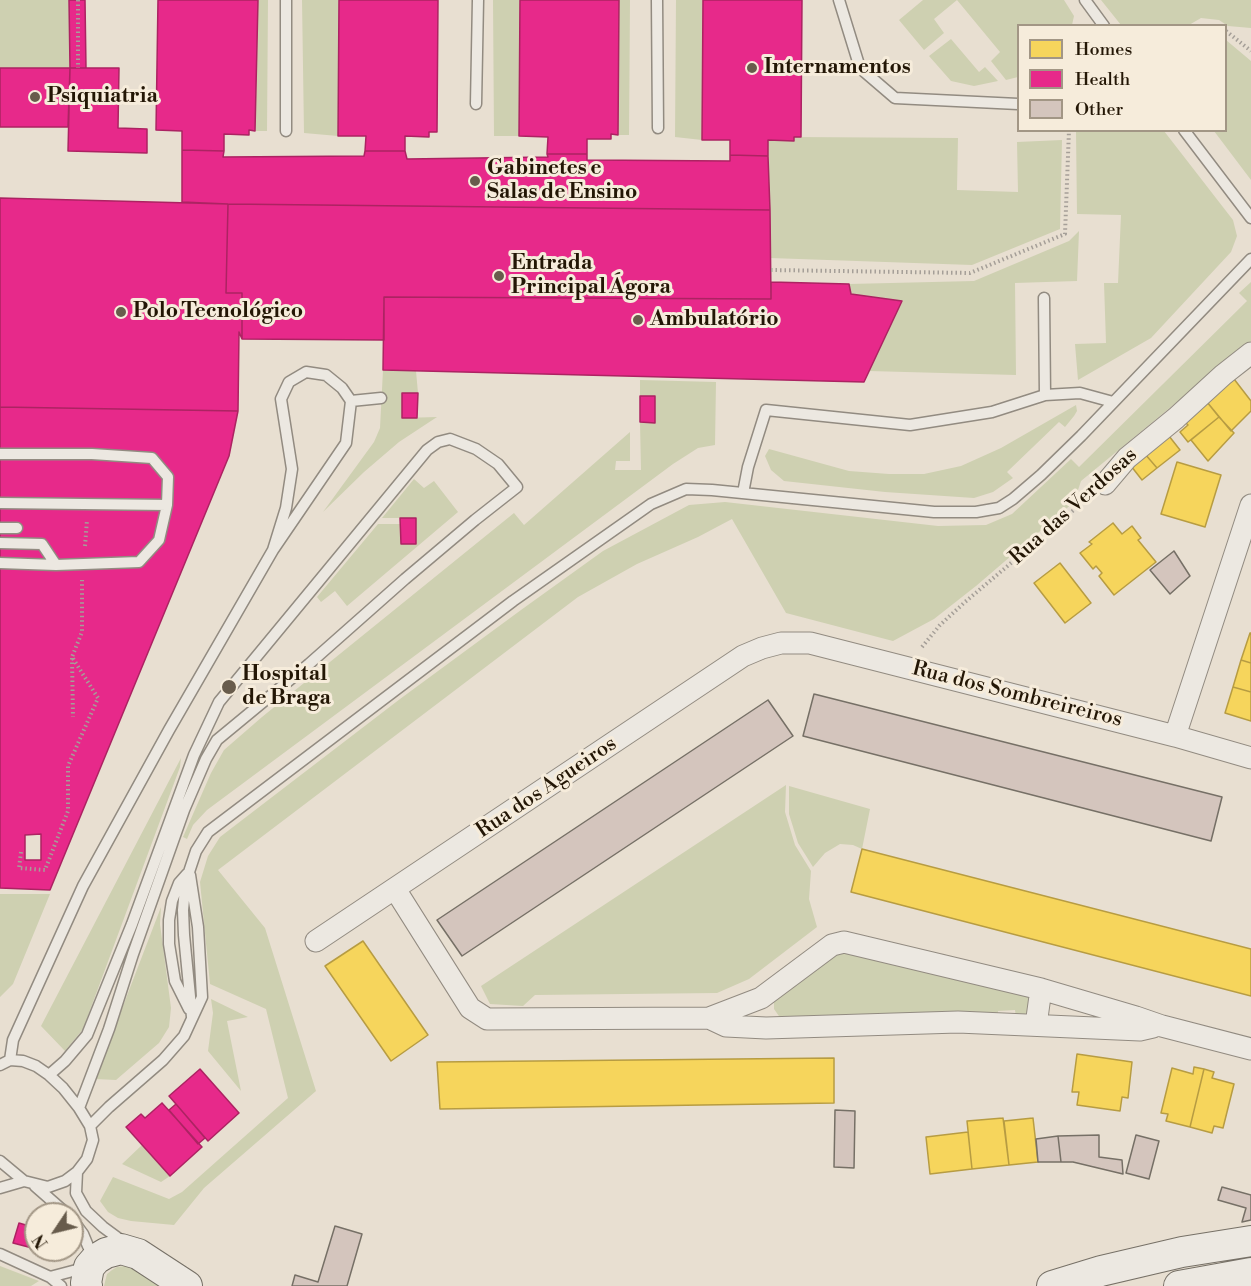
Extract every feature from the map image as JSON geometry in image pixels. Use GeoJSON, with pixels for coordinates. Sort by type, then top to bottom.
{"type":"FeatureCollection","features":[{"type":"Feature","properties":{"kind":"street","name":"Rua das Verdosas"},"geometry":{"type":"LineString","coordinates":[[1105,484],[1127,458],[1251,353]]}},
{"type":"Feature","properties":{"kind":"street"},"geometry":{"type":"LineString","coordinates":[[1175,736],[1251,505]]}},
{"type":"Feature","properties":{"kind":"street","name":"Rua dos Sombreireiros"},"geometry":{"type":"LineString","coordinates":[[781,643],[810,642],[1175,736],[1251,758]]}},
{"type":"Feature","properties":{"kind":"street","name":"Rua dos Agueiros"},"geometry":{"type":"LineString","coordinates":[[316,940],[743,656],[781,643]]}},
{"type":"Feature","properties":{"kind":"street"},"geometry":{"type":"LineString","coordinates":[[395,889],[470,1008],[487,1019],[709,1018],[761,998],[832,945],[844,942],[1041,989],[1162,1026],[1251,1049]]}},
{"type":"Feature","properties":{"kind":"street"},"geometry":{"type":"LineString","coordinates":[[1036,1025],[1041,989]]}},
{"type":"Feature","properties":{"kind":"street"},"geometry":{"type":"LineString","coordinates":[[761,998],[766,1028]]}},
{"type":"Feature","properties":{"kind":"street"},"geometry":{"type":"LineString","coordinates":[[709,1018],[726,1026],[766,1028],[958,1022],[1140,1030],[1162,1026]]}},
{"type":"Feature","properties":{"kind":"street"},"geometry":{"type":"LineString","coordinates":[[1052,1286],[1101,1271],[1182,1252],[1251,1240]]}},
{"type":"Feature","properties":{"kind":"street"},"geometry":{"type":"LineString","coordinates":[[91,1271],[106,1253],[121,1249],[138,1254],[187,1286]]}},
{"type":"Feature","properties":{"kind":"street"},"geometry":{"type":"LineString","coordinates":[[1179,1286],[1251,1273]]}},
{"type":"Feature","properties":{"kind":"lane"},"geometry":{"type":"LineString","coordinates":[[286,0],[286,131]]}},
{"type":"Feature","properties":{"kind":"lane"},"geometry":{"type":"LineString","coordinates":[[476,104],[478,0]]}},
{"type":"Feature","properties":{"kind":"lane"},"geometry":{"type":"LineString","coordinates":[[657,0],[658,128]]}},
{"type":"Feature","properties":{"kind":"lane"},"geometry":{"type":"LineString","coordinates":[[839,0],[860,68],[895,98],[1017,104]]}},
{"type":"Feature","properties":{"kind":"lane"},"geometry":{"type":"LineString","coordinates":[[1085,0],[1103,24]]}},
{"type":"Feature","properties":{"kind":"lane"},"geometry":{"type":"LineString","coordinates":[[1186,132],[1251,218]]}},
{"type":"Feature","properties":{"kind":"lane"},"geometry":{"type":"LineString","coordinates":[[192,1017],[175,981],[169,944],[169,920],[172,900],[179,883],[189,872],[196,851],[208,832],[513,601],[651,504],[686,489],[934,512],[976,512],[999,508],[1041,475],[1081,436],[1251,259]]}},
{"type":"Feature","properties":{"kind":"lane"},"geometry":{"type":"LineString","coordinates":[[1044,298],[1045,395]]}},
{"type":"Feature","properties":{"kind":"lane"},"geometry":{"type":"LineString","coordinates":[[0,1188],[28,1182],[48,1187],[65,1181],[77,1172],[87,1158],[93,1140],[90,1126],[63,1088],[49,1075],[29,1064],[5,1063],[19,1024],[83,886],[169,730],[273,550],[345,442],[351,401],[342,388],[326,375],[306,372],[289,382],[281,399],[292,469],[286,508],[273,550]]}},
{"type":"Feature","properties":{"kind":"lane"},"geometry":{"type":"LineString","coordinates":[[742,493],[766,410],[910,425],[992,412],[1045,395],[1080,393],[1113,402]]}},
{"type":"Feature","properties":{"kind":"lane"},"geometry":{"type":"LineString","coordinates":[[351,401],[381,398]]}},
{"type":"Feature","properties":{"kind":"lane"},"geometry":{"type":"LineString","coordinates":[[49,1075],[65,1061],[87,1035],[132,924],[194,755],[219,702],[427,450],[438,442],[450,439],[476,449],[498,464],[517,487],[405,579],[217,741],[206,759],[184,810],[109,1029],[79,1108]]}},
{"type":"Feature","properties":{"kind":"lane"},"geometry":{"type":"LineString","coordinates":[[0,454],[92,454],[152,458],[168,477],[167,505],[159,540],[139,562],[0,563]]}},
{"type":"Feature","properties":{"kind":"lane"},"geometry":{"type":"LineString","coordinates":[[0,503],[167,505]]}},
{"type":"Feature","properties":{"kind":"lane"},"geometry":{"type":"LineString","coordinates":[[0,528],[17,528]]}},
{"type":"Feature","properties":{"kind":"lane"},"geometry":{"type":"LineString","coordinates":[[0,543],[42,543],[56,564]]}},
{"type":"Feature","properties":{"kind":"lane"},"geometry":{"type":"LineString","coordinates":[[90,1126],[163,1060],[183,1036],[202,997],[198,927],[189,872]]}},
{"type":"Feature","properties":{"kind":"lane"},"geometry":{"type":"LineString","coordinates":[[0,1161],[52,1202]]}},
{"type":"Feature","properties":{"kind":"lane"},"geometry":{"type":"LineString","coordinates":[[77,1172],[76,1193],[86,1211],[138,1254]]}},
{"type":"Feature","properties":{"kind":"lane"},"geometry":{"type":"LineString","coordinates":[[50,1277],[91,1271],[88,1246],[84,1236]]}},
{"type":"Feature","properties":{"kind":"lane"},"geometry":{"type":"LineString","coordinates":[[0,1254],[50,1277],[61,1286]]}},
{"type":"Feature","properties":{"kind":"path"},"geometry":{"type":"LineString","coordinates":[[78,0],[78,68]]}},
{"type":"Feature","properties":{"kind":"path"},"geometry":{"type":"LineString","coordinates":[[1227,32],[1251,51]]}},
{"type":"Feature","properties":{"kind":"path"},"geometry":{"type":"LineString","coordinates":[[771,270],[970,273],[1065,234],[1069,132]]}},
{"type":"Feature","properties":{"kind":"path","name":"Rua das Verdosas"},"geometry":{"type":"LineString","coordinates":[[903,666],[930,640],[940,625],[965,602],[1105,484]]}},
{"type":"Feature","properties":{"kind":"path"},"geometry":{"type":"LineString","coordinates":[[73,717],[72,657],[82,632],[83,564],[88,504]]}},
{"type":"Feature","properties":{"kind":"path"},"geometry":{"type":"LineString","coordinates":[[21,852],[19,868],[45,870],[68,811],[68,766],[98,698],[72,657]]}},
{"type":"Feature","properties":{"kind":"green space"},"geometry":{"type":"Polygon","coordinates":[[[0,0],[69,0],[70,68],[0,68],[0,0]]]}},
{"type":"Feature","properties":{"kind":"green space"},"geometry":{"type":"Polygon","coordinates":[[[258,0],[268,0],[267,131],[255,131],[258,0]]]}},
{"type":"Feature","properties":{"kind":"green space"},"geometry":{"type":"Polygon","coordinates":[[[302,0],[339,0],[338,136],[304,133],[302,0]]]}},
{"type":"Feature","properties":{"kind":"green space"},"geometry":{"type":"Polygon","coordinates":[[[493,0],[520,0],[519,136],[494,136],[493,0]]]}},
{"type":"Feature","properties":{"kind":"green space"},"geometry":{"type":"Polygon","coordinates":[[[619,0],[630,0],[629,135],[618,135],[619,0]]]}},
{"type":"Feature","properties":{"kind":"green space"},"geometry":{"type":"Polygon","coordinates":[[[676,0],[703,0],[702,140],[675,137],[676,0]]]}},
{"type":"Feature","properties":{"kind":"green space"},"geometry":{"type":"Polygon","coordinates":[[[923,0],[957,0],[934,19],[944,33],[924,50],[899,20],[923,0]]]}},
{"type":"Feature","properties":{"kind":"green space"},"geometry":{"type":"Polygon","coordinates":[[[957,0],[1064,0],[1074,16],[1072,24],[1017,24],[1017,77],[1006,80],[991,61],[1000,52],[957,0]]]}},
{"type":"Feature","properties":{"kind":"green space"},"geometry":{"type":"Polygon","coordinates":[[[1101,0],[1251,0],[1251,28],[1228,26],[1219,20],[1201,18],[1191,24],[1120,24],[1101,0]]]}},
{"type":"Feature","properties":{"kind":"green space"},"geometry":{"type":"Polygon","coordinates":[[[951,39],[979,72],[985,67],[998,81],[974,86],[951,81],[929,56],[951,39]]]}},
{"type":"Feature","properties":{"kind":"green space"},"geometry":{"type":"Polygon","coordinates":[[[1227,41],[1251,61],[1251,180],[1215,132],[1227,132],[1227,41]]]}},
{"type":"Feature","properties":{"kind":"green space"},"geometry":{"type":"Polygon","coordinates":[[[1076,132],[1165,132],[1233,220],[1237,236],[1231,252],[1151,338],[1078,380],[1075,344],[1106,343],[1104,283],[1118,283],[1121,215],[1077,214],[1076,132]]]}},
{"type":"Feature","properties":{"kind":"green space"},"geometry":{"type":"Polygon","coordinates":[[[794,137],[958,138],[957,190],[1018,192],[1017,142],[1062,140],[1060,229],[972,265],[770,258],[768,140],[793,141],[794,137]]]}},
{"type":"Feature","properties":{"kind":"green space"},"geometry":{"type":"Polygon","coordinates":[[[1079,231],[1077,281],[1015,283],[1016,375],[869,371],[902,301],[851,294],[849,284],[974,281],[1069,241],[1079,231]]]}},
{"type":"Feature","properties":{"kind":"green space"},"geometry":{"type":"Polygon","coordinates":[[[1251,282],[1251,341],[1081,481],[1074,502],[934,619],[893,641],[786,613],[732,519],[637,564],[578,597],[218,870],[265,928],[316,1091],[204,1188],[174,1225],[131,1221],[118,1218],[108,1212],[100,1201],[113,1177],[169,1199],[182,1192],[288,1098],[266,1009],[210,984],[200,882],[208,856],[220,837],[400,699],[603,551],[689,505],[725,502],[938,526],[986,525],[1012,514],[1071,459],[1079,467],[1247,301],[1239,293],[1251,282]]]}},
{"type":"Feature","properties":{"kind":"green space"},"geometry":{"type":"Polygon","coordinates":[[[383,370],[416,371],[418,393],[402,393],[402,418],[437,417],[399,442],[323,512],[374,442],[380,428],[383,370]]]}},
{"type":"Feature","properties":{"kind":"green space"},"geometry":{"type":"Polygon","coordinates":[[[640,380],[716,382],[715,445],[698,448],[673,464],[207,810],[193,825],[187,839],[183,837],[211,773],[224,750],[514,513],[524,525],[630,432],[630,461],[616,461],[615,470],[641,470],[640,422],[655,422],[655,397],[640,396],[640,380]]]}},
{"type":"Feature","properties":{"kind":"green space"},"geometry":{"type":"Polygon","coordinates":[[[1076,405],[1077,411],[1065,427],[1059,422],[1007,472],[1013,478],[993,492],[974,498],[885,492],[784,481],[771,470],[765,456],[769,449],[849,471],[924,474],[961,466],[1001,448],[1076,405]]]}},
{"type":"Feature","properties":{"kind":"green space"},"geometry":{"type":"Polygon","coordinates":[[[414,479],[424,488],[434,481],[458,512],[347,606],[335,591],[321,602],[317,597],[378,524],[401,524],[401,544],[416,544],[416,518],[382,518],[414,479]]]}},
{"type":"Feature","properties":{"kind":"green space"},"geometry":{"type":"Polygon","coordinates":[[[181,758],[180,767],[83,1029],[65,1051],[41,1026],[181,758]]]}},
{"type":"Feature","properties":{"kind":"green space"},"geometry":{"type":"Polygon","coordinates":[[[786,785],[785,812],[795,845],[811,871],[809,899],[817,927],[749,979],[717,993],[535,995],[523,1006],[490,1004],[481,986],[786,785]]]}},
{"type":"Feature","properties":{"kind":"green space"},"geometry":{"type":"Polygon","coordinates":[[[789,786],[870,809],[862,849],[853,845],[840,844],[825,853],[813,867],[798,843],[789,814],[789,786]]]}},
{"type":"Feature","properties":{"kind":"green space"},"geometry":{"type":"Polygon","coordinates":[[[0,894],[50,894],[13,984],[0,997],[0,894]]]}},
{"type":"Feature","properties":{"kind":"green space"},"geometry":{"type":"Polygon","coordinates":[[[161,907],[160,924],[171,1008],[169,1027],[159,1043],[116,1080],[95,1079],[161,907]]]}},
{"type":"Feature","properties":{"kind":"green space"},"geometry":{"type":"Polygon","coordinates":[[[848,952],[1029,990],[1030,1007],[1025,1015],[1016,1018],[1015,1010],[998,1011],[998,1017],[781,1019],[774,1009],[774,998],[830,957],[848,952]]]}},
{"type":"Feature","properties":{"kind":"green space"},"geometry":{"type":"Polygon","coordinates":[[[211,999],[248,1017],[227,1021],[241,1091],[208,1051],[213,1013],[211,999]]]}},
{"type":"Feature","properties":{"kind":"green space"},"geometry":{"type":"Polygon","coordinates":[[[142,1145],[170,1176],[161,1182],[122,1164],[142,1145]]]}},
{"type":"Feature","properties":{"kind":"green space"},"geometry":{"type":"Polygon","coordinates":[[[0,1266],[39,1281],[31,1286],[0,1286],[0,1266]]]}},
{"type":"Feature","properties":{"kind":"green space"},"geometry":{"type":"Polygon","coordinates":[[[125,1266],[137,1270],[160,1286],[104,1286],[107,1274],[117,1267],[125,1266]]]}},
{"type":"Feature","properties":{"kind":"building: Homes"},"geometry":{"type":"Polygon","coordinates":[[[1234,379],[1251,401],[1251,411],[1231,431],[1207,402],[1234,379]]]}},
{"type":"Feature","properties":{"kind":"building: Homes"},"geometry":{"type":"Polygon","coordinates":[[[1207,402],[1219,417],[1188,442],[1180,432],[1188,425],[1184,421],[1207,402]]]}},
{"type":"Feature","properties":{"kind":"building: Homes"},"geometry":{"type":"Polygon","coordinates":[[[1219,417],[1234,433],[1208,461],[1191,440],[1219,417]]]}},
{"type":"Feature","properties":{"kind":"building: Homes"},"geometry":{"type":"Polygon","coordinates":[[[1169,436],[1180,450],[1157,468],[1145,454],[1169,436]]]}},
{"type":"Feature","properties":{"kind":"building: Homes"},"geometry":{"type":"Polygon","coordinates":[[[1145,454],[1157,468],[1142,480],[1131,466],[1145,454]]]}},
{"type":"Feature","properties":{"kind":"building: Homes"},"geometry":{"type":"Polygon","coordinates":[[[1177,462],[1221,475],[1205,527],[1161,514],[1177,462]]]}},
{"type":"Feature","properties":{"kind":"building: Homes"},"geometry":{"type":"Polygon","coordinates":[[[1113,523],[1122,534],[1132,526],[1141,538],[1138,540],[1156,562],[1114,595],[1099,576],[1102,573],[1096,566],[1093,569],[1080,553],[1092,544],[1089,542],[1113,523]]]}},
{"type":"Feature","properties":{"kind":"building: Homes"},"geometry":{"type":"Polygon","coordinates":[[[1060,563],[1091,603],[1065,623],[1034,583],[1060,563]]]}},
{"type":"Feature","properties":{"kind":"building: Homes"},"geometry":{"type":"Polygon","coordinates":[[[1251,633],[1251,663],[1241,660],[1251,633]]]}},
{"type":"Feature","properties":{"kind":"building: Homes"},"geometry":{"type":"Polygon","coordinates":[[[1241,660],[1251,663],[1251,692],[1233,687],[1241,660]]]}},
{"type":"Feature","properties":{"kind":"building: Homes"},"geometry":{"type":"Polygon","coordinates":[[[1233,687],[1251,692],[1251,721],[1225,713],[1233,687]]]}},
{"type":"Feature","properties":{"kind":"building: Homes"},"geometry":{"type":"Polygon","coordinates":[[[862,849],[1251,949],[1251,996],[851,892],[862,849]]]}},
{"type":"Feature","properties":{"kind":"building: Homes"},"geometry":{"type":"Polygon","coordinates":[[[363,941],[428,1035],[391,1061],[325,966],[363,941]]]}},
{"type":"Feature","properties":{"kind":"building: Homes"},"geometry":{"type":"Polygon","coordinates":[[[1077,1054],[1132,1062],[1128,1098],[1122,1097],[1120,1111],[1077,1105],[1079,1092],[1072,1092],[1077,1054]]]}},
{"type":"Feature","properties":{"kind":"building: Homes"},"geometry":{"type":"Polygon","coordinates":[[[834,1058],[834,1103],[440,1109],[437,1062],[834,1058]]]}},
{"type":"Feature","properties":{"kind":"building: Homes"},"geometry":{"type":"Polygon","coordinates":[[[1194,1067],[1204,1069],[1190,1127],[1166,1121],[1168,1114],[1161,1113],[1172,1068],[1193,1074],[1194,1067]]]}},
{"type":"Feature","properties":{"kind":"building: Homes"},"geometry":{"type":"Polygon","coordinates":[[[1204,1069],[1214,1072],[1212,1078],[1234,1084],[1223,1128],[1214,1126],[1212,1133],[1190,1127],[1204,1069]]]}},
{"type":"Feature","properties":{"kind":"building: Homes"},"geometry":{"type":"Polygon","coordinates":[[[1003,1118],[1009,1165],[972,1169],[967,1121],[1003,1118]]]}},
{"type":"Feature","properties":{"kind":"building: Homes"},"geometry":{"type":"Polygon","coordinates":[[[1033,1118],[1038,1162],[1009,1165],[1004,1121],[1033,1118]]]}},
{"type":"Feature","properties":{"kind":"building: Homes"},"geometry":{"type":"Polygon","coordinates":[[[968,1132],[972,1169],[930,1174],[926,1137],[968,1132]]]}},
{"type":"Feature","properties":{"kind":"building: Health"},"geometry":{"type":"Polygon","coordinates":[[[69,0],[85,0],[86,68],[70,68],[69,0]]]}},
{"type":"Feature","properties":{"kind":"building: Health"},"geometry":{"type":"Polygon","coordinates":[[[158,0],[258,0],[255,131],[249,130],[249,135],[224,134],[224,151],[182,150],[182,131],[156,130],[158,0]]]}},
{"type":"Feature","properties":{"kind":"building: Health"},"geometry":{"type":"Polygon","coordinates":[[[339,0],[438,0],[437,132],[429,132],[429,137],[405,136],[405,151],[365,151],[366,136],[338,136],[339,0]]]}},
{"type":"Feature","properties":{"kind":"building: Health"},"geometry":{"type":"Polygon","coordinates":[[[520,0],[619,0],[618,135],[611,134],[611,139],[587,139],[587,154],[547,154],[548,137],[519,136],[520,0]]]}},
{"type":"Feature","properties":{"kind":"building: Health","name":"Internamentos"},"geometry":{"type":"Polygon","coordinates":[[[703,0],[802,0],[801,137],[794,137],[794,141],[768,140],[768,156],[730,155],[730,140],[702,140],[703,0]]]}},
{"type":"Feature","properties":{"kind":"building: Health","name":"Psiquiatria"},"geometry":{"type":"Polygon","coordinates":[[[0,68],[70,68],[68,127],[0,127],[0,68]]]}},
{"type":"Feature","properties":{"kind":"building: Health"},"geometry":{"type":"Polygon","coordinates":[[[70,68],[119,68],[118,128],[147,129],[147,153],[68,151],[70,68]]]}},
{"type":"Feature","properties":{"kind":"building: Health","name":"Gabinetes e Salas de Ensino"},"geometry":{"type":"Polygon","coordinates":[[[182,150],[224,151],[223,157],[364,156],[365,151],[405,151],[407,159],[548,157],[547,154],[587,154],[587,160],[730,161],[730,155],[768,156],[770,210],[182,202],[182,150]]]}},
{"type":"Feature","properties":{"kind":"building: Health","name":"Polo Tecnológico"},"geometry":{"type":"Polygon","coordinates":[[[0,198],[228,204],[226,293],[242,293],[238,411],[0,407],[0,198]]]}},
{"type":"Feature","properties":{"kind":"building: Health","name":"Entrada Principal Ágora"},"geometry":{"type":"Polygon","coordinates":[[[228,204],[770,210],[771,299],[384,297],[384,340],[242,339],[242,293],[226,293],[228,204]]]}},
{"type":"Feature","properties":{"kind":"building: Health","name":"Ambulatório"},"geometry":{"type":"Polygon","coordinates":[[[771,282],[849,284],[851,294],[902,301],[864,382],[383,370],[384,297],[771,299],[771,282]]]}},
{"type":"Feature","properties":{"kind":"building: Health"},"geometry":{"type":"Polygon","coordinates":[[[402,393],[418,393],[417,418],[402,418],[402,393]]]}},
{"type":"Feature","properties":{"kind":"building: Health"},"geometry":{"type":"Polygon","coordinates":[[[640,396],[655,396],[655,423],[640,422],[640,396]]]}},
{"type":"Feature","properties":{"kind":"building: Health"},"geometry":{"type":"Polygon","coordinates":[[[0,407],[238,411],[229,456],[50,890],[0,888],[0,407]]]}},
{"type":"Feature","properties":{"kind":"building: Health"},"geometry":{"type":"Polygon","coordinates":[[[400,518],[416,518],[416,544],[401,544],[400,518]]]}},
{"type":"Feature","properties":{"kind":"building: Health"},"geometry":{"type":"Polygon","coordinates":[[[41,834],[41,860],[25,860],[25,835],[41,834]]]}},
{"type":"Feature","properties":{"kind":"building: Health"},"geometry":{"type":"Polygon","coordinates":[[[200,1069],[239,1113],[208,1141],[169,1096],[200,1069]]]}},
{"type":"Feature","properties":{"kind":"building: Health"},"geometry":{"type":"Polygon","coordinates":[[[162,1103],[202,1147],[170,1176],[126,1127],[141,1114],[145,1118],[162,1103]]]}},
{"type":"Feature","properties":{"kind":"building: Health"},"geometry":{"type":"Polygon","coordinates":[[[176,1104],[205,1138],[198,1144],[169,1110],[176,1104]]]}},
{"type":"Feature","properties":{"kind":"building: Health"},"geometry":{"type":"Polygon","coordinates":[[[19,1223],[24,1224],[24,1246],[13,1243],[19,1223]]]}},
{"type":"Feature","properties":{"kind":"building: Other"},"geometry":{"type":"Polygon","coordinates":[[[1174,551],[1190,576],[1170,594],[1150,570],[1174,551]]]}},
{"type":"Feature","properties":{"kind":"building: Other"},"geometry":{"type":"Polygon","coordinates":[[[814,694],[1222,797],[1211,841],[803,736],[814,694]]]}},
{"type":"Feature","properties":{"kind":"building: Other"},"geometry":{"type":"Polygon","coordinates":[[[768,700],[793,736],[462,956],[437,920],[768,700]]]}},
{"type":"Feature","properties":{"kind":"building: Other"},"geometry":{"type":"Polygon","coordinates":[[[835,1110],[855,1111],[854,1168],[834,1167],[835,1110]]]}},
{"type":"Feature","properties":{"kind":"building: Other"},"geometry":{"type":"Polygon","coordinates":[[[1099,1135],[1099,1157],[1122,1160],[1123,1174],[1073,1162],[1061,1162],[1058,1136],[1099,1135]]]}},
{"type":"Feature","properties":{"kind":"building: Other"},"geometry":{"type":"Polygon","coordinates":[[[1136,1135],[1159,1141],[1149,1179],[1126,1173],[1136,1135]]]}},
{"type":"Feature","properties":{"kind":"building: Other"},"geometry":{"type":"Polygon","coordinates":[[[1058,1136],[1061,1162],[1038,1162],[1036,1139],[1058,1136]]]}},
{"type":"Feature","properties":{"kind":"building: Other"},"geometry":{"type":"Polygon","coordinates":[[[1222,1187],[1251,1195],[1251,1220],[1242,1222],[1246,1208],[1218,1200],[1222,1187]]]}},
{"type":"Feature","properties":{"kind":"building: Other"},"geometry":{"type":"Polygon","coordinates":[[[335,1226],[362,1234],[347,1286],[292,1286],[295,1275],[318,1282],[335,1226]]]}},
{"type":"Feature","properties":{"kind":"place","name":"Internamentos"},"geometry":{"type":"Point","coordinates":[752,68]}},
{"type":"Feature","properties":{"kind":"place","name":"Psiquiatria"},"geometry":{"type":"Point","coordinates":[35,97]}},
{"type":"Feature","properties":{"kind":"place","name":"Gabinetes e Salas de Ensino"},"geometry":{"type":"Point","coordinates":[475,181]}},
{"type":"Feature","properties":{"kind":"place","name":"Entrada Principal Ágora"},"geometry":{"type":"Point","coordinates":[499,276]}},
{"type":"Feature","properties":{"kind":"place","name":"Polo Tecnológico"},"geometry":{"type":"Point","coordinates":[121,312]}},
{"type":"Feature","properties":{"kind":"place","name":"Ambulatório"},"geometry":{"type":"Point","coordinates":[638,320]}},
{"type":"Feature","properties":{"kind":"place","name":"Hospital de Braga"},"geometry":{"type":"Point","coordinates":[229,687]}}]}
